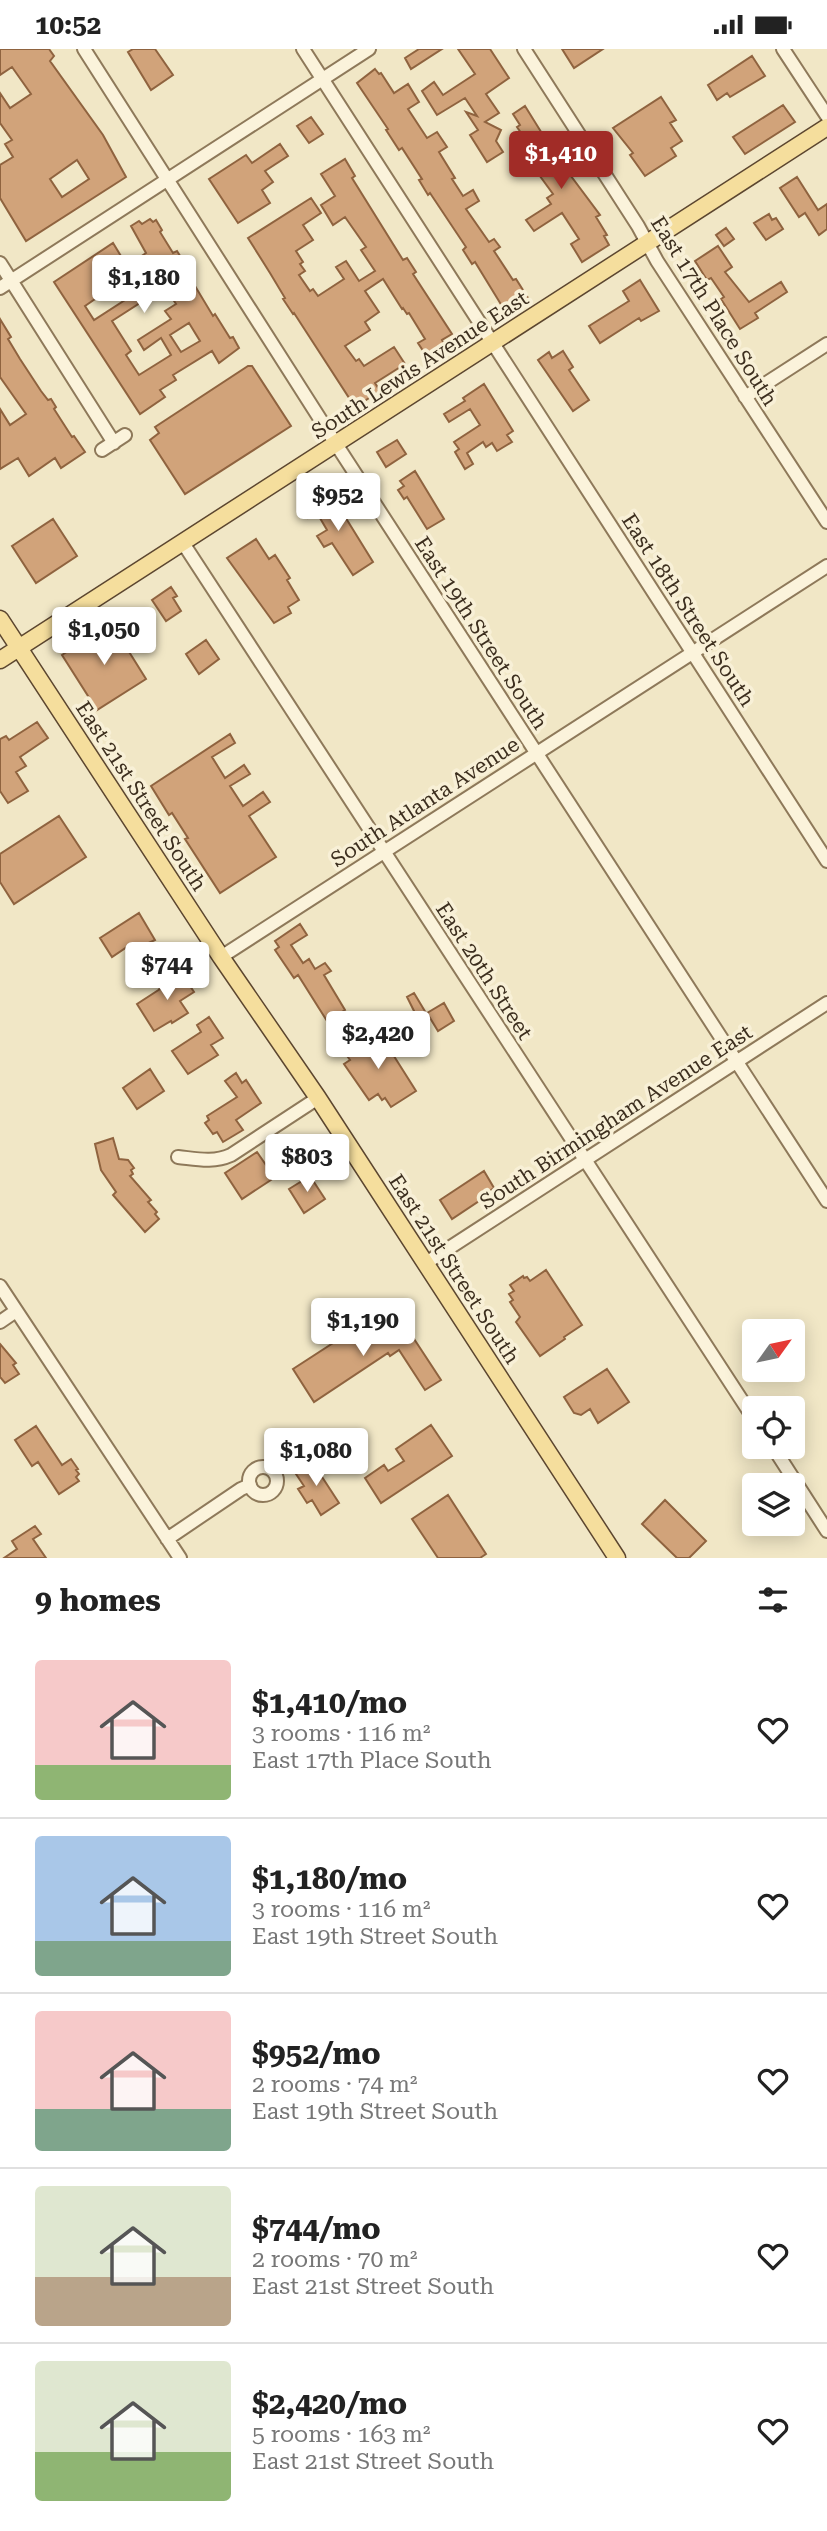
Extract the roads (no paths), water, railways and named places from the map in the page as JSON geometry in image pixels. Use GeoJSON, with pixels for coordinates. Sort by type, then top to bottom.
{"type":"FeatureCollection","features":[{"type":"Feature","properties":{"kind":"main road","name":"South Lewis Avenue East"},"geometry":{"type":"LineString","coordinates":[[0,660],[827,127]]}},
{"type":"Feature","properties":{"kind":"main road","name":"East 21st Street South"},"geometry":{"type":"LineString","coordinates":[[0,619],[221,957],[318,1098],[617,1558]]}},
{"type":"Feature","properties":{"kind":"street","name":"East 19th Street South"},"geometry":{"type":"LineString","coordinates":[[84,49],[336,444],[827,1201]]}},
{"type":"Feature","properties":{"kind":"street","name":"East 18th Street South"},"geometry":{"type":"LineString","coordinates":[[303,49],[827,861]]}},
{"type":"Feature","properties":{"kind":"street"},"geometry":{"type":"LineString","coordinates":[[6,284],[369,49]]}},
{"type":"Feature","properties":{"kind":"street","name":"East 17th Place South"},"geometry":{"type":"LineString","coordinates":[[524,49],[827,522]]}},
{"type":"Feature","properties":{"kind":"street"},"geometry":{"type":"LineString","coordinates":[[783,49],[827,117]]}},
{"type":"Feature","properties":{"kind":"street"},"geometry":{"type":"LineString","coordinates":[[0,263],[6,284],[114,443]]}},
{"type":"Feature","properties":{"kind":"street"},"geometry":{"type":"LineString","coordinates":[[746,397],[827,344]]}},
{"type":"Feature","properties":{"kind":"street"},"geometry":{"type":"LineString","coordinates":[[102,450],[125,435]]}},
{"type":"Feature","properties":{"kind":"street","name":"East 20th Street"},"geometry":{"type":"LineString","coordinates":[[183,543],[742,1401]]}},
{"type":"Feature","properties":{"kind":"street","name":"South Atlanta Avenue"},"geometry":{"type":"LineString","coordinates":[[221,957],[827,566]]}},
{"type":"Feature","properties":{"kind":"street","name":"South Birmingham Avenue East"},"geometry":{"type":"LineString","coordinates":[[426,1263],[827,1003]]}},
{"type":"Feature","properties":{"kind":"street"},"geometry":{"type":"LineString","coordinates":[[178,1157],[206,1161],[231,1155],[318,1098]]}},
{"type":"Feature","properties":{"kind":"street"},"geometry":{"type":"LineString","coordinates":[[0,1286],[180,1558]]}},
{"type":"Feature","properties":{"kind":"street"},"geometry":{"type":"LineString","coordinates":[[0,1322],[16,1311]]}},
{"type":"Feature","properties":{"kind":"street"},"geometry":{"type":"LineString","coordinates":[[781,1459],[827,1531]]}},
{"type":"Feature","properties":{"kind":"street"},"geometry":{"type":"LineString","coordinates":[[167,1539],[240,1489],[250,1485]]}}]}
